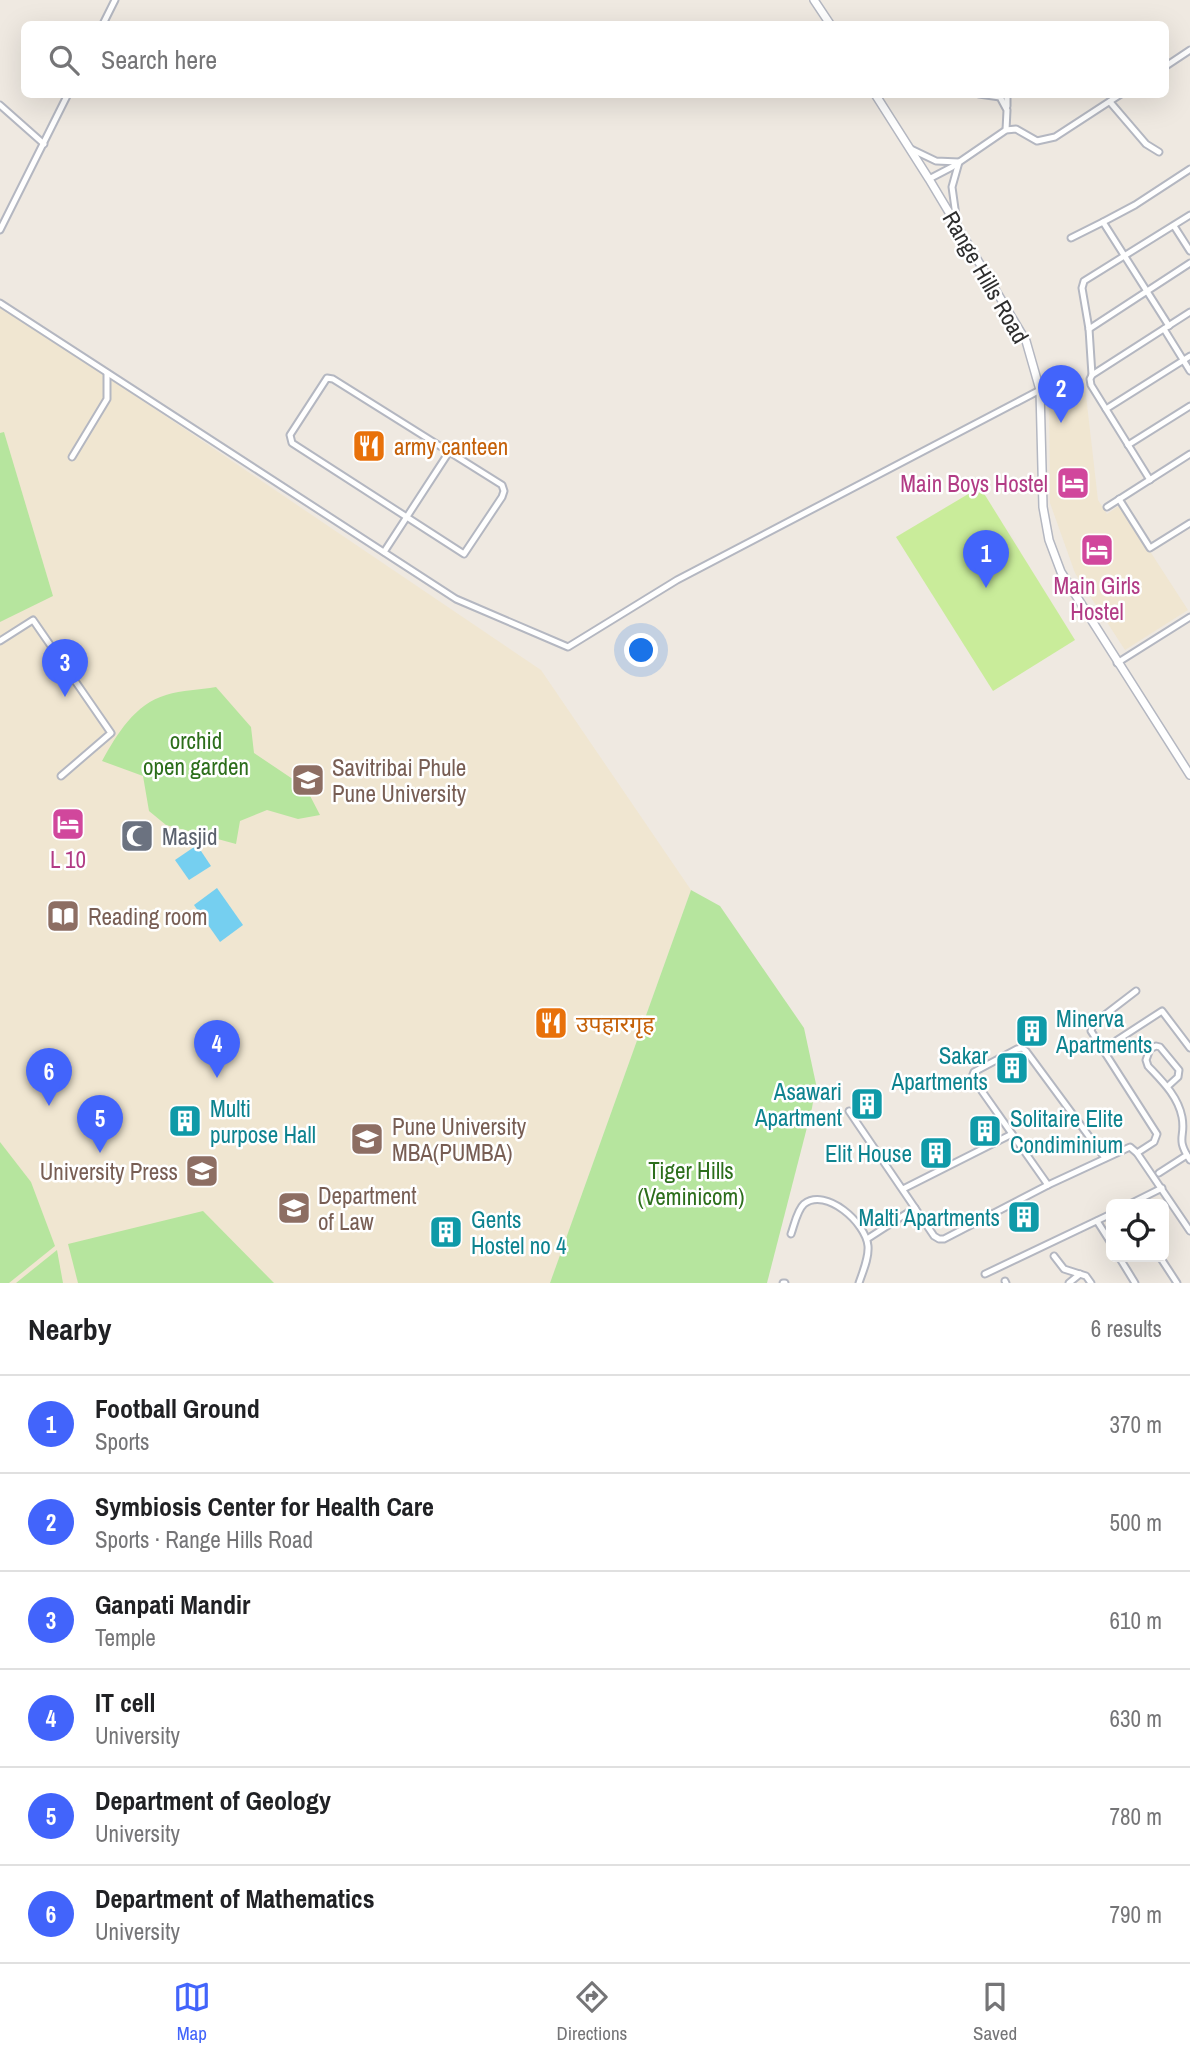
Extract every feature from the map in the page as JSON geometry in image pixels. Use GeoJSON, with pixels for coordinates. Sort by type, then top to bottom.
{"type":"FeatureCollection","features":[{"type":"Feature","properties":{"kind":"street"},"geometry":{"type":"LineString","coordinates":[[104,21],[115,0]]}},
{"type":"Feature","properties":{"kind":"street"},"geometry":{"type":"LineString","coordinates":[[814,0],[828,21]]}},
{"type":"Feature","properties":{"kind":"street"},"geometry":{"type":"LineString","coordinates":[[1169,63],[1190,50]]}},
{"type":"Feature","properties":{"kind":"street"},"geometry":{"type":"LineString","coordinates":[[0,230],[66,98]]}},
{"type":"Feature","properties":{"kind":"street","name":"Range Hills Road"},"geometry":{"type":"LineString","coordinates":[[878,98],[1026,341],[1040,390],[1043,507],[1049,540],[1061,572],[1190,775]]}},
{"type":"Feature","properties":{"kind":"street"},"geometry":{"type":"LineString","coordinates":[[1001,98],[1007,110]]}},
{"type":"Feature","properties":{"kind":"street"},"geometry":{"type":"LineString","coordinates":[[1006,130],[1007,98]]}},
{"type":"Feature","properties":{"kind":"street"},"geometry":{"type":"LineString","coordinates":[[929,179],[1006,130],[1016,129],[1037,141],[1055,137],[1116,98]]}},
{"type":"Feature","properties":{"kind":"street"},"geometry":{"type":"LineString","coordinates":[[1110,102],[1146,144],[1159,152]]}},
{"type":"Feature","properties":{"kind":"street"},"geometry":{"type":"LineString","coordinates":[[0,105],[44,144]]}},
{"type":"Feature","properties":{"kind":"street"},"geometry":{"type":"LineString","coordinates":[[910,149],[936,161],[959,162]]}},
{"type":"Feature","properties":{"kind":"street"},"geometry":{"type":"LineString","coordinates":[[957,226],[952,195],[959,162]]}},
{"type":"Feature","properties":{"kind":"street"},"geometry":{"type":"LineString","coordinates":[[1070,238],[1135,205],[1190,169]]}},
{"type":"Feature","properties":{"kind":"street"},"geometry":{"type":"LineString","coordinates":[[1150,480],[1091,385],[1089,329],[1082,288],[1084,282],[1190,215]]}},
{"type":"Feature","properties":{"kind":"street"},"geometry":{"type":"LineString","coordinates":[[1103,222],[1147,291],[1190,371]]}},
{"type":"Feature","properties":{"kind":"street"},"geometry":{"type":"LineString","coordinates":[[1174,226],[1190,251]]}},
{"type":"Feature","properties":{"kind":"street"},"geometry":{"type":"LineString","coordinates":[[1089,329],[1190,263]]}},
{"type":"Feature","properties":{"kind":"street"},"geometry":{"type":"LineString","coordinates":[[0,303],[456,599],[568,647],[677,580],[1040,390]]}},
{"type":"Feature","properties":{"kind":"street"},"geometry":{"type":"LineString","coordinates":[[1092,375],[1190,312]]}},
{"type":"Feature","properties":{"kind":"street"},"geometry":{"type":"LineString","coordinates":[[1106,409],[1190,356]]}},
{"type":"Feature","properties":{"kind":"street"},"geometry":{"type":"LineString","coordinates":[[72,457],[107,399],[107,373]]}},
{"type":"Feature","properties":{"kind":"street"},"geometry":{"type":"LineString","coordinates":[[327,378],[333,379],[449,452],[502,485],[504,491],[464,554],[292,443],[290,435],[327,378]]}},
{"type":"Feature","properties":{"kind":"street"},"geometry":{"type":"LineString","coordinates":[[1128,445],[1190,406]]}},
{"type":"Feature","properties":{"kind":"street"},"geometry":{"type":"LineString","coordinates":[[384,552],[449,452]]}},
{"type":"Feature","properties":{"kind":"street"},"geometry":{"type":"LineString","coordinates":[[1107,507],[1190,454]]}},
{"type":"Feature","properties":{"kind":"street"},"geometry":{"type":"LineString","coordinates":[[1119,499],[1150,548],[1190,523]]}},
{"type":"Feature","properties":{"kind":"street"},"geometry":{"type":"LineString","coordinates":[[1117,663],[1190,617]]}},
{"type":"Feature","properties":{"kind":"street"},"geometry":{"type":"LineString","coordinates":[[0,641],[33,620],[111,733],[61,776]]}},
{"type":"Feature","properties":{"kind":"street"},"geometry":{"type":"LineString","coordinates":[[1136,991],[1092,1026],[1091,1033],[1157,1134],[1154,1142],[1137,1153]]}},
{"type":"Feature","properties":{"kind":"street"},"geometry":{"type":"LineString","coordinates":[[1102,1050],[1162,1011],[1190,1048]]}},
{"type":"Feature","properties":{"kind":"street"},"geometry":{"type":"LineString","coordinates":[[1167,1087],[1178,1077],[1179,1070],[1160,1047],[1156,1046],[1150,1049],[1146,1060],[1175,1099],[1183,1119],[1181,1144],[1187,1155]]}},
{"type":"Feature","properties":{"kind":"street"},"geometry":{"type":"LineString","coordinates":[[1048,1185],[972,1075],[974,1072],[1022,1048],[1105,1158]]}},
{"type":"Feature","properties":{"kind":"street"},"geometry":{"type":"LineString","coordinates":[[849,1111],[934,1236],[941,1240],[1048,1185],[1130,1147],[1137,1153],[1190,1231]]}},
{"type":"Feature","properties":{"kind":"street"},"geometry":{"type":"LineString","coordinates":[[902,1189],[1012,1134]]}},
{"type":"Feature","properties":{"kind":"street"},"geometry":{"type":"LineString","coordinates":[[1159,1174],[1187,1155],[1190,1144]]}},
{"type":"Feature","properties":{"kind":"street"},"geometry":{"type":"LineString","coordinates":[[1140,1199],[1162,1188]]}},
{"type":"Feature","properties":{"kind":"street"},"geometry":{"type":"LineString","coordinates":[[791,1234],[801,1207],[811,1201],[838,1206],[856,1220],[867,1239],[867,1255],[859,1283]]}},
{"type":"Feature","properties":{"kind":"street"},"geometry":{"type":"LineString","coordinates":[[867,1239],[915,1208]]}},
{"type":"Feature","properties":{"kind":"street"},"geometry":{"type":"LineString","coordinates":[[985,1274],[1106,1216]]}},
{"type":"Feature","properties":{"kind":"street"},"geometry":{"type":"LineString","coordinates":[[1097,1221],[1106,1236]]}},
{"type":"Feature","properties":{"kind":"street"},"geometry":{"type":"LineString","coordinates":[[1054,1256],[1063,1269],[1086,1276],[1091,1283]]}},
{"type":"Feature","properties":{"kind":"street"},"geometry":{"type":"LineString","coordinates":[[1122,1262],[1135,1283]]}},
{"type":"Feature","properties":{"kind":"street"},"geometry":{"type":"LineString","coordinates":[[1163,1262],[1177,1283]]}},
{"type":"Feature","properties":{"kind":"street"},"geometry":{"type":"LineString","coordinates":[[1069,1283],[1080,1274]]}},
{"type":"Feature","properties":{"kind":"shaded area","name":"Savitribai Phule Pune University"},"geometry":{"type":"Polygon","coordinates":[[[0,304],[541,670],[691,890],[550,1283],[0,1283],[0,304]]]}},
{"type":"Feature","properties":{"kind":"shaded area"},"geometry":{"type":"Polygon","coordinates":[[[1084,378],[1098,500],[1107,514],[1120,505],[1188,610],[1125,650],[1075,573],[1050,503],[1049,383],[1084,378]]]}},
{"type":"Feature","properties":{"kind":"green space"},"geometry":{"type":"Polygon","coordinates":[[[4,432],[53,596],[0,622],[0,433],[4,432]]]}},
{"type":"Feature","properties":{"kind":"green space"},"geometry":{"type":"Polygon","coordinates":[[[980,487],[1075,640],[993,691],[896,537],[980,487]]]}},
{"type":"Feature","properties":{"kind":"green space","name":"orchid open garden"},"geometry":{"type":"Polygon","coordinates":[[[216,687],[251,727],[254,753],[306,788],[320,815],[298,819],[267,810],[240,821],[236,844],[166,825],[149,811],[143,776],[102,761],[128,721],[145,705],[172,693],[216,687]]]}},
{"type":"Feature","properties":{"kind":"green space","name":"Tiger Hills (Veminicom)"},"geometry":{"type":"Polygon","coordinates":[[[691,890],[720,906],[804,1028],[816,1084],[767,1283],[550,1283],[691,890]]]}},
{"type":"Feature","properties":{"kind":"green space"},"geometry":{"type":"Polygon","coordinates":[[[0,1142],[31,1182],[55,1246],[9,1283],[0,1283],[0,1142]]]}},
{"type":"Feature","properties":{"kind":"green space"},"geometry":{"type":"Polygon","coordinates":[[[203,1211],[274,1283],[78,1283],[68,1244],[203,1211]]]}},
{"type":"Feature","properties":{"kind":"green space"},"geometry":{"type":"Polygon","coordinates":[[[57,1250],[63,1283],[16,1283],[57,1250]]]}},
{"type":"Feature","properties":{"kind":"water"},"geometry":{"type":"Polygon","coordinates":[[[197,845],[211,866],[189,880],[175,860],[197,845]]]}},
{"type":"Feature","properties":{"kind":"water"},"geometry":{"type":"Polygon","coordinates":[[[217,888],[243,925],[220,942],[194,905],[217,888]]]}},
{"type":"Feature","properties":{"kind":"place","name":"Symbiosis Center for Health Care"},"geometry":{"type":"Point","coordinates":[1061,423]}},
{"type":"Feature","properties":{"kind":"place","name":"army canteen"},"geometry":{"type":"Point","coordinates":[369,446]}},
{"type":"Feature","properties":{"kind":"place","name":"Main Boys Hostel"},"geometry":{"type":"Point","coordinates":[1073,483]}},
{"type":"Feature","properties":{"kind":"place","name":"Main Girls Hostel"},"geometry":{"type":"Point","coordinates":[1097,550]}},
{"type":"Feature","properties":{"kind":"place","name":"Football Ground"},"geometry":{"type":"Point","coordinates":[986,588]}},
{"type":"Feature","properties":{"kind":"place","name":"Ganpati Mandir"},"geometry":{"type":"Point","coordinates":[65,697]}},
{"type":"Feature","properties":{"kind":"place","name":"Savitribai Phule Pune University"},"geometry":{"type":"Point","coordinates":[308,780]}},
{"type":"Feature","properties":{"kind":"place","name":"L 10"},"geometry":{"type":"Point","coordinates":[68,824]}},
{"type":"Feature","properties":{"kind":"place","name":"Masjid"},"geometry":{"type":"Point","coordinates":[137,836]}},
{"type":"Feature","properties":{"kind":"place","name":"Reading room"},"geometry":{"type":"Point","coordinates":[63,916]}},
{"type":"Feature","properties":{"kind":"place","name":"उपहारगृह"},"geometry":{"type":"Point","coordinates":[551,1023]}},
{"type":"Feature","properties":{"kind":"place","name":"Minerva Apartments"},"geometry":{"type":"Point","coordinates":[1032,1031]}},
{"type":"Feature","properties":{"kind":"place","name":"Sakar Apartments"},"geometry":{"type":"Point","coordinates":[1012,1068]}},
{"type":"Feature","properties":{"kind":"place","name":"IT cell"},"geometry":{"type":"Point","coordinates":[217,1078]}},
{"type":"Feature","properties":{"kind":"place","name":"Asawari Apartment"},"geometry":{"type":"Point","coordinates":[867,1104]}},
{"type":"Feature","properties":{"kind":"place","name":"Department of Mathematics"},"geometry":{"type":"Point","coordinates":[49,1106]}},
{"type":"Feature","properties":{"kind":"place","name":"Multi purpose Hall"},"geometry":{"type":"Point","coordinates":[185,1121]}},
{"type":"Feature","properties":{"kind":"place","name":"Solitaire Elite Condiminium"},"geometry":{"type":"Point","coordinates":[985,1131]}},
{"type":"Feature","properties":{"kind":"place","name":"Pune University MBA(PUMBA)"},"geometry":{"type":"Point","coordinates":[367,1139]}},
{"type":"Feature","properties":{"kind":"place","name":"Department of Geology"},"geometry":{"type":"Point","coordinates":[100,1153]}},
{"type":"Feature","properties":{"kind":"place","name":"Elit House"},"geometry":{"type":"Point","coordinates":[936,1153]}},
{"type":"Feature","properties":{"kind":"place","name":"University Press"},"geometry":{"type":"Point","coordinates":[202,1171]}},
{"type":"Feature","properties":{"kind":"place","name":"Department of Law"},"geometry":{"type":"Point","coordinates":[294,1208]}},
{"type":"Feature","properties":{"kind":"place","name":"Malti Apartments"},"geometry":{"type":"Point","coordinates":[1024,1217]}},
{"type":"Feature","properties":{"kind":"place","name":"Gents Hostel no 4"},"geometry":{"type":"Point","coordinates":[446,1232]}}]}
